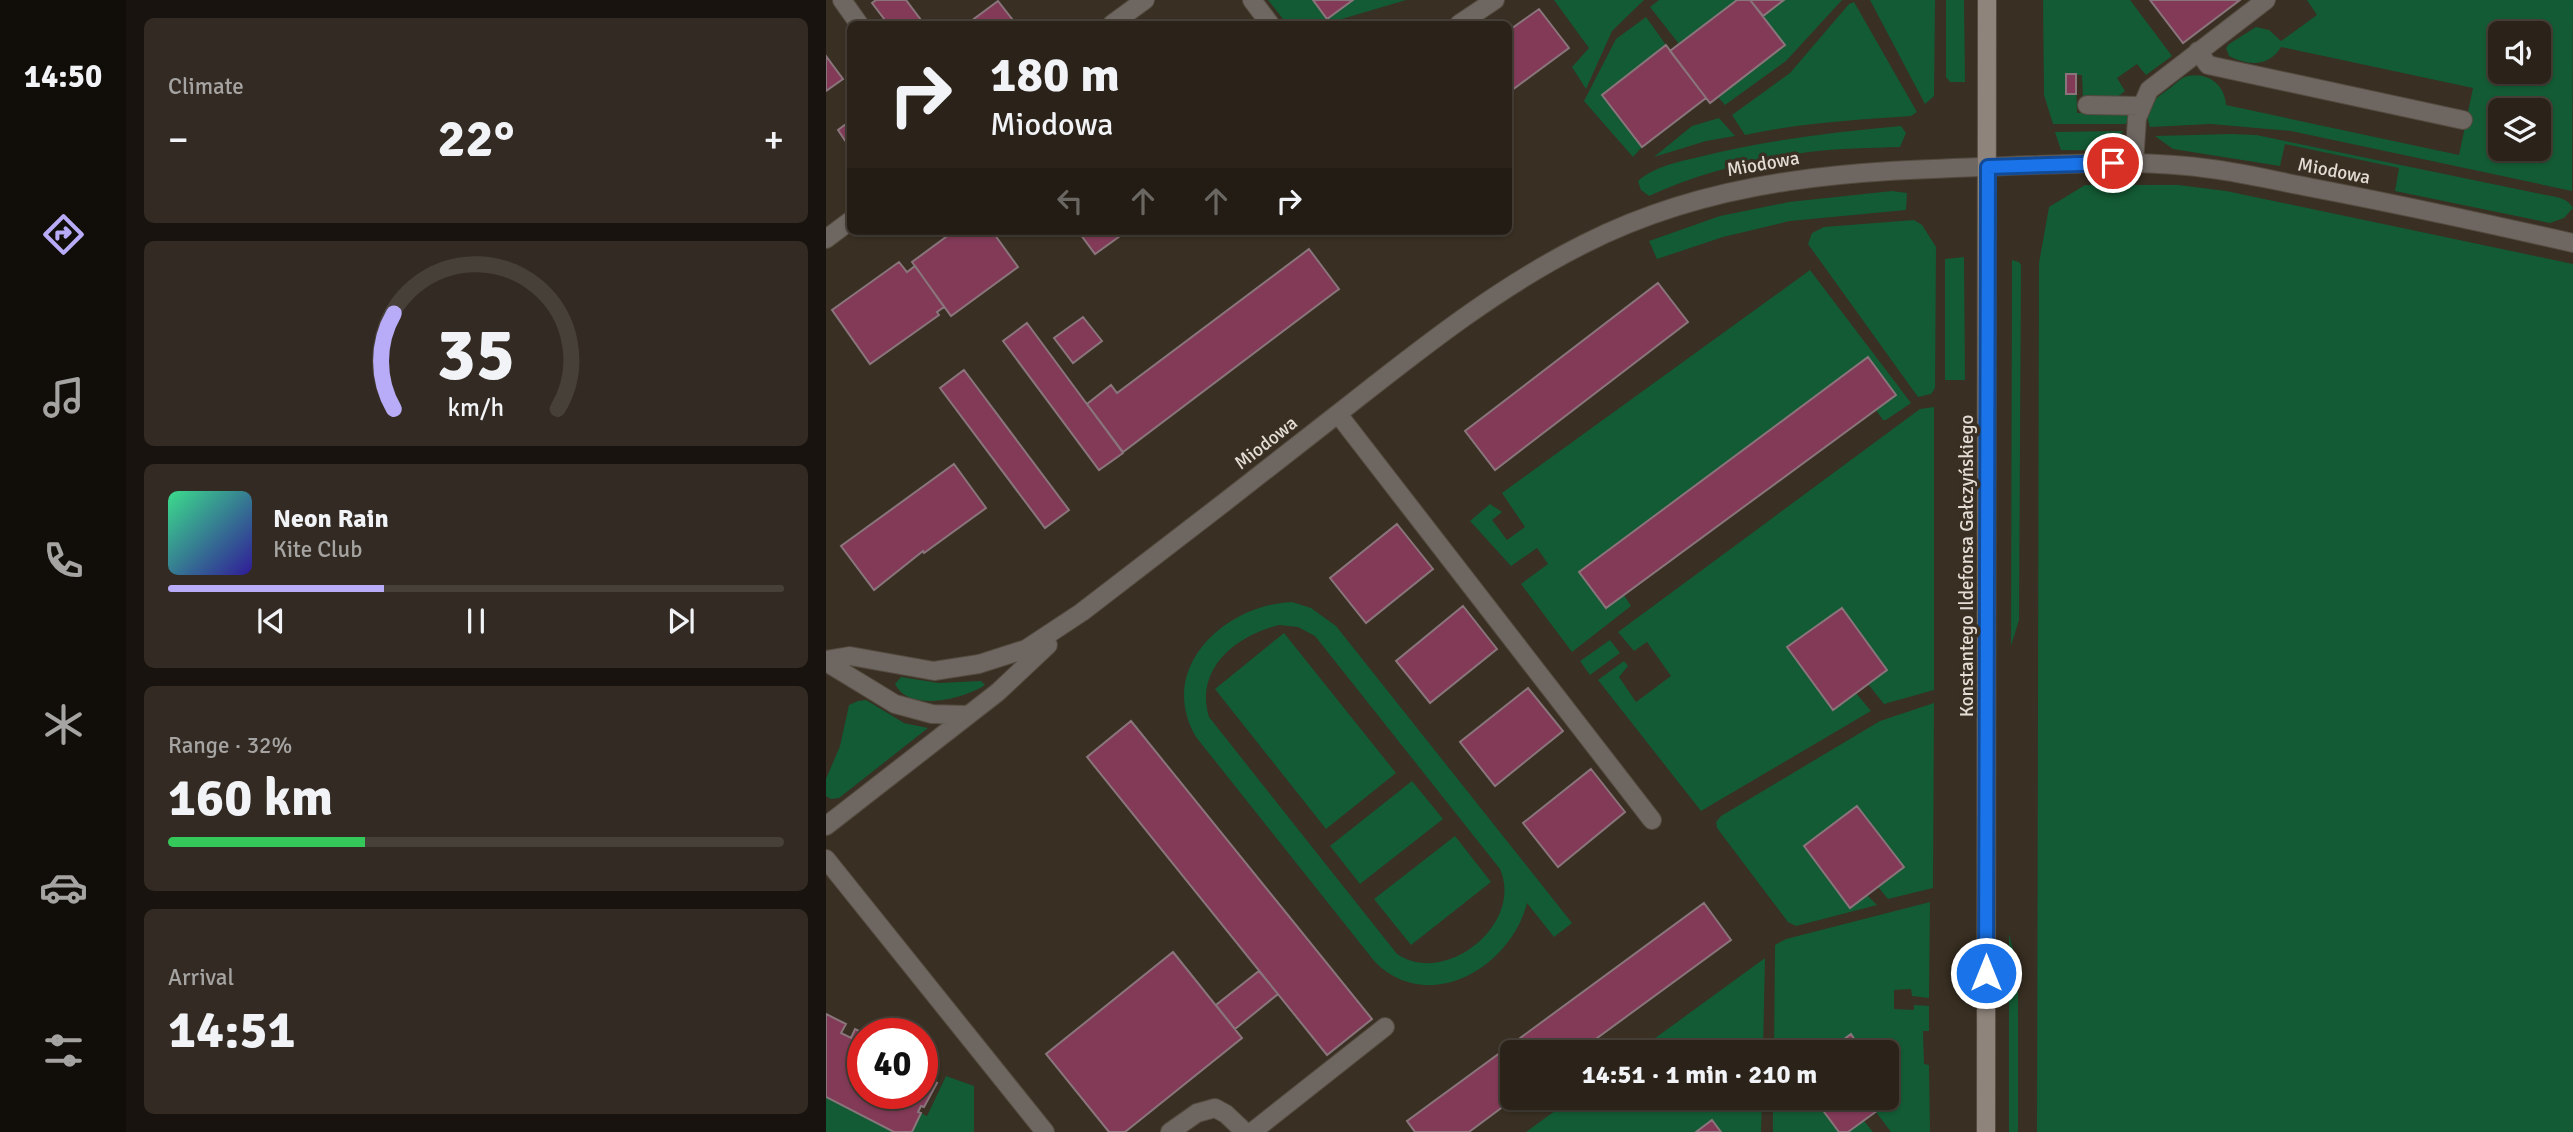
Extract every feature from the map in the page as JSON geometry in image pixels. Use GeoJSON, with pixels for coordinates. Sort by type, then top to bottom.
{"type":"FeatureCollection","features":[{"type":"Feature","properties":{"kind":"street"},"geometry":{"type":"LineString","coordinates":[[842,0],[857,21]]}},
{"type":"Feature","properties":{"kind":"street"},"geometry":{"type":"LineString","coordinates":[[1116,21],[1145,0]]}},
{"type":"Feature","properties":{"kind":"street"},"geometry":{"type":"LineString","coordinates":[[1252,0],[1268,21]]}},
{"type":"Feature","properties":{"kind":"street"},"geometry":{"type":"LineString","coordinates":[[1463,21],[1495,0]]}},
{"type":"Feature","properties":{"kind":"street","name":"Konstantego Ildefonsa Gałczyńskiego"},"geometry":{"type":"LineString","coordinates":[[1986,1132],[1987,0]]}},
{"type":"Feature","properties":{"kind":"street"},"geometry":{"type":"LineString","coordinates":[[2134,164],[2137,118],[2154,85],[2266,0]]}},
{"type":"Feature","properties":{"kind":"street"},"geometry":{"type":"LineString","coordinates":[[2198,51],[2208,65],[2463,120]]}},
{"type":"Feature","properties":{"kind":"street"},"geometry":{"type":"LineString","coordinates":[[2087,105],[2141,106]]}},
{"type":"Feature","properties":{"kind":"street","name":"Miodowa"},"geometry":{"type":"LineString","coordinates":[[1083,612],[1429,342],[1502,292],[1585,243],[1632,222],[1719,194],[1807,177],[1874,170],[2134,164],[2215,169],[2381,201],[2573,243]]}},
{"type":"Feature","properties":{"kind":"street"},"geometry":{"type":"LineString","coordinates":[[826,239],[847,223]]}},
{"type":"Feature","properties":{"kind":"street"},"geometry":{"type":"LineString","coordinates":[[1338,414],[1652,820]]}},
{"type":"Feature","properties":{"kind":"street"},"geometry":{"type":"LineString","coordinates":[[826,661],[850,656],[934,670],[979,664],[1026,649],[1083,612]]}},
{"type":"Feature","properties":{"kind":"street"},"geometry":{"type":"LineString","coordinates":[[826,826],[998,692],[1083,612]]}},
{"type":"Feature","properties":{"kind":"street"},"geometry":{"type":"LineString","coordinates":[[826,661],[895,704],[932,714],[968,715]]}},
{"type":"Feature","properties":{"kind":"street"},"geometry":{"type":"LineString","coordinates":[[826,859],[1045,1132]]}},
{"type":"Feature","properties":{"kind":"street"},"geometry":{"type":"LineString","coordinates":[[1252,1132],[1385,1027]]}},
{"type":"Feature","properties":{"kind":"street"},"geometry":{"type":"LineString","coordinates":[[1170,1132],[1196,1113],[1215,1108],[1226,1114],[1245,1132]]}},
{"type":"Feature","properties":{"kind":"green space"},"geometry":{"type":"Polygon","coordinates":[[[1268,0],[1313,0],[1327,19],[1353,0],[1406,0],[1335,21],[1285,21],[1268,0]]]}},
{"type":"Feature","properties":{"kind":"green space"},"geometry":{"type":"Polygon","coordinates":[[[1554,0],[1644,0],[1612,31],[1586,89],[1572,67],[1589,48],[1554,0]]]}},
{"type":"Feature","properties":{"kind":"green space"},"geometry":{"type":"Polygon","coordinates":[[[1659,0],[1737,0],[1679,44],[1650,7],[1659,0]]]}},
{"type":"Feature","properties":{"kind":"green space"},"geometry":{"type":"Polygon","coordinates":[[[1784,0],[1842,0],[1786,61],[1725,105],[1718,97],[1785,46],[1763,16],[1784,0]]]}},
{"type":"Feature","properties":{"kind":"green space"},"geometry":{"type":"Polygon","coordinates":[[[1870,0],[1935,0],[1934,96],[1925,104],[1870,0]]]}},
{"type":"Feature","properties":{"kind":"green space"},"geometry":{"type":"Polygon","coordinates":[[[1946,0],[1964,0],[1965,82],[1950,82],[1946,77],[1946,0]]]}},
{"type":"Feature","properties":{"kind":"green space"},"geometry":{"type":"Polygon","coordinates":[[[2043,0],[2130,0],[2172,56],[2146,75],[2137,64],[2117,78],[2125,91],[2116,98],[2083,98],[2082,75],[2076,75],[2077,113],[2130,113],[2126,124],[2053,124],[2044,95],[2043,0]]]}},
{"type":"Feature","properties":{"kind":"green space"},"geometry":{"type":"Polygon","coordinates":[[[2307,0],[2573,0],[2572,191],[2291,131],[2211,124],[2150,127],[2148,114],[2155,99],[2183,78],[2195,75],[2209,78],[2219,86],[2226,105],[2459,155],[2473,88],[2281,47],[2276,54],[2264,61],[2243,62],[2229,56],[2226,48],[2256,27],[2269,30],[2281,41],[2317,15],[2307,0]]]}},
{"type":"Feature","properties":{"kind":"green space"},"geometry":{"type":"Polygon","coordinates":[[[1854,2],[1917,112],[1911,116],[1807,125],[1745,135],[1732,115],[1790,73],[1849,4],[1854,2]]]}},
{"type":"Feature","properties":{"kind":"green space"},"geometry":{"type":"Polygon","coordinates":[[[1646,17],[1666,45],[1602,95],[1642,147],[1633,157],[1584,101],[1616,39],[1646,17]]]}},
{"type":"Feature","properties":{"kind":"green space"},"geometry":{"type":"Polygon","coordinates":[[[1719,118],[1735,136],[1706,141],[1654,157],[1692,126],[1719,118]]]}},
{"type":"Feature","properties":{"kind":"green space"},"geometry":{"type":"Polygon","coordinates":[[[1901,126],[1906,133],[1900,147],[1809,152],[1768,159],[1708,174],[1649,196],[1641,190],[1638,181],[1652,171],[1669,165],[1727,150],[1801,137],[1901,126]]]}},
{"type":"Feature","properties":{"kind":"green space"},"geometry":{"type":"Polygon","coordinates":[[[2123,131],[2111,144],[2104,147],[2078,150],[2061,150],[2055,132],[2123,131]]]}},
{"type":"Feature","properties":{"kind":"green space"},"geometry":{"type":"Polygon","coordinates":[[[2256,135],[2554,196],[2565,200],[2573,208],[2564,218],[2550,223],[2395,191],[2399,168],[2285,144],[2280,166],[2173,149],[2155,136],[2256,135]]]}},
{"type":"Feature","properties":{"kind":"green space"},"geometry":{"type":"Polygon","coordinates":[[[2085,185],[2178,185],[2226,191],[2573,264],[2573,1132],[2037,1132],[2039,263],[2049,207],[2085,185]]]}},
{"type":"Feature","properties":{"kind":"green space"},"geometry":{"type":"Polygon","coordinates":[[[1892,191],[1907,193],[1906,210],[1790,221],[1723,237],[1657,259],[1649,241],[1720,216],[1789,202],[1892,191]]]}},
{"type":"Feature","properties":{"kind":"green space"},"geometry":{"type":"Polygon","coordinates":[[[1914,220],[1922,225],[1936,247],[1935,388],[1931,394],[1918,397],[1808,244],[1812,233],[1824,227],[1914,220]]]}},
{"type":"Feature","properties":{"kind":"green space"},"geometry":{"type":"Polygon","coordinates":[[[1964,257],[1965,380],[1945,380],[1945,259],[1964,257]]]}},
{"type":"Feature","properties":{"kind":"green space"},"geometry":{"type":"Polygon","coordinates":[[[2012,260],[2021,265],[2019,620],[2011,646],[2012,260]]]}},
{"type":"Feature","properties":{"kind":"green space"},"geometry":{"type":"Polygon","coordinates":[[[1810,270],[1911,403],[1883,420],[1876,410],[1896,395],[1867,357],[1579,571],[1606,608],[1624,595],[1631,606],[1572,652],[1521,584],[1548,564],[1537,548],[1511,566],[1470,521],[1490,504],[1502,512],[1492,520],[1507,540],[1525,527],[1502,493],[1810,270]]]}},
{"type":"Feature","properties":{"kind":"green space"},"geometry":{"type":"Polygon","coordinates":[[[1934,407],[1934,690],[1884,704],[1868,684],[1887,670],[1841,608],[1788,648],[1856,693],[1871,711],[1701,811],[1598,680],[1624,661],[1628,666],[1619,677],[1636,702],[1671,676],[1647,642],[1634,651],[1618,632],[1920,409],[1934,407]]]}},
{"type":"Feature","properties":{"kind":"green space"},"geometry":{"type":"Polygon","coordinates":[[[1292,602],[1311,608],[1336,626],[1572,923],[1554,937],[1527,903],[1518,926],[1504,947],[1486,964],[1465,977],[1443,984],[1419,985],[1396,978],[1375,962],[1196,737],[1186,712],[1185,688],[1191,665],[1204,645],[1221,628],[1243,615],[1267,606],[1292,602]],[[1279,625],[1263,630],[1234,646],[1223,656],[1213,669],[1208,683],[1206,699],[1209,717],[1397,954],[1416,962],[1437,962],[1457,956],[1476,944],[1491,929],[1501,910],[1504,890],[1500,869],[1315,636],[1298,627],[1279,625]]]}},
{"type":"Feature","properties":{"kind":"green space"},"geometry":{"type":"Polygon","coordinates":[[[1284,633],[1396,773],[1326,829],[1215,689],[1284,633]]]}},
{"type":"Feature","properties":{"kind":"green space"},"geometry":{"type":"Polygon","coordinates":[[[1610,640],[1620,653],[1590,675],[1580,661],[1610,640]]]}},
{"type":"Feature","properties":{"kind":"green space"},"geometry":{"type":"Polygon","coordinates":[[[901,677],[939,683],[981,681],[985,685],[964,695],[924,701],[902,693],[895,684],[901,677]]]}},
{"type":"Feature","properties":{"kind":"green space"},"geometry":{"type":"Polygon","coordinates":[[[866,700],[904,723],[928,728],[839,798],[831,799],[826,796],[826,779],[840,746],[849,705],[866,700]]]}},
{"type":"Feature","properties":{"kind":"green space"},"geometry":{"type":"Polygon","coordinates":[[[1934,703],[1933,888],[1888,899],[1878,887],[1904,867],[1857,806],[1804,846],[1850,907],[1867,895],[1877,905],[1796,926],[1788,922],[1717,828],[1716,822],[1721,816],[1880,721],[1934,703]]]}},
{"type":"Feature","properties":{"kind":"green space"},"geometry":{"type":"Polygon","coordinates":[[[1412,781],[1443,819],[1360,884],[1330,846],[1412,781]]]}},
{"type":"Feature","properties":{"kind":"green space"},"geometry":{"type":"Polygon","coordinates":[[[1455,836],[1491,882],[1411,945],[1374,899],[1455,836]]]}},
{"type":"Feature","properties":{"kind":"green space"},"geometry":{"type":"Polygon","coordinates":[[[1930,902],[1929,998],[1912,996],[1911,989],[1894,990],[1894,1009],[1914,1010],[1914,1005],[1929,1006],[1929,1031],[1923,1031],[1924,1064],[1929,1065],[1930,1132],[1891,1132],[1876,1112],[1864,1121],[1873,1132],[1773,1132],[1773,1110],[1899,1110],[1899,1040],[1774,1040],[1775,945],[1786,939],[1930,902]]]}},
{"type":"Feature","properties":{"kind":"green space"},"geometry":{"type":"Polygon","coordinates":[[[2009,934],[2018,967],[2018,1132],[2009,1132],[2009,934]]]}},
{"type":"Feature","properties":{"kind":"green space"},"geometry":{"type":"Polygon","coordinates":[[[1765,958],[1763,1040],[1652,1040],[1765,958]]]}},
{"type":"Feature","properties":{"kind":"green space"},"geometry":{"type":"Polygon","coordinates":[[[946,1076],[974,1086],[974,1132],[912,1132],[921,1113],[927,1116],[930,1109],[938,1109],[938,1093],[946,1076]]]}},
{"type":"Feature","properties":{"kind":"green space"},"geometry":{"type":"Polygon","coordinates":[[[826,1097],[894,1132],[826,1132],[826,1097]]]}},
{"type":"Feature","properties":{"kind":"green space"},"geometry":{"type":"Polygon","coordinates":[[[1556,1110],[1762,1110],[1761,1132],[1721,1132],[1712,1120],[1696,1132],[1526,1132],[1556,1110]]]}},
{"type":"Feature","properties":{"kind":"building"},"geometry":{"type":"Polygon","coordinates":[[[876,0],[906,0],[922,21],[886,21],[872,3],[876,0]]]}},
{"type":"Feature","properties":{"kind":"building"},"geometry":{"type":"Polygon","coordinates":[[[1313,0],[1353,0],[1327,19],[1313,0]]]}},
{"type":"Feature","properties":{"kind":"building"},"geometry":{"type":"Polygon","coordinates":[[[1737,0],[1750,0],[1785,45],[1710,103],[1670,51],[1737,0]]]}},
{"type":"Feature","properties":{"kind":"building"},"geometry":{"type":"Polygon","coordinates":[[[1750,0],[1784,0],[1763,16],[1750,0]]]}},
{"type":"Feature","properties":{"kind":"building"},"geometry":{"type":"Polygon","coordinates":[[[2150,0],[2240,0],[2183,43],[2150,0]]]}},
{"type":"Feature","properties":{"kind":"building"},"geometry":{"type":"Polygon","coordinates":[[[998,1],[1014,21],[971,21],[998,1]]]}},
{"type":"Feature","properties":{"kind":"building"},"geometry":{"type":"Polygon","coordinates":[[[1539,9],[1569,48],[1512,90],[1512,28],[1539,9]]]}},
{"type":"Feature","properties":{"kind":"building"},"geometry":{"type":"Polygon","coordinates":[[[1666,45],[1706,98],[1642,147],[1602,95],[1666,45]]]}},
{"type":"Feature","properties":{"kind":"building"},"geometry":{"type":"Polygon","coordinates":[[[826,56],[843,79],[826,91],[826,56]]]}},
{"type":"Feature","properties":{"kind":"building"},"geometry":{"type":"Polygon","coordinates":[[[2066,74],[2076,74],[2076,94],[2066,94],[2066,74]]]}},
{"type":"Feature","properties":{"kind":"building"},"geometry":{"type":"Polygon","coordinates":[[[847,123],[847,144],[838,130],[847,123]]]}},
{"type":"Feature","properties":{"kind":"building"},"geometry":{"type":"Polygon","coordinates":[[[949,235],[995,235],[1018,267],[951,316],[912,262],[949,235]]]}},
{"type":"Feature","properties":{"kind":"building"},"geometry":{"type":"Polygon","coordinates":[[[1081,235],[1121,235],[1095,254],[1081,235]]]}},
{"type":"Feature","properties":{"kind":"building"},"geometry":{"type":"Polygon","coordinates":[[[1309,249],[1339,289],[1123,452],[1087,404],[1111,385],[1117,393],[1309,249]]]}},
{"type":"Feature","properties":{"kind":"building"},"geometry":{"type":"Polygon","coordinates":[[[899,262],[907,272],[915,266],[944,307],[937,312],[939,315],[870,364],[832,310],[899,262]]]}},
{"type":"Feature","properties":{"kind":"building"},"geometry":{"type":"Polygon","coordinates":[[[1658,283],[1688,322],[1495,470],[1465,431],[1658,283]]]}},
{"type":"Feature","properties":{"kind":"building"},"geometry":{"type":"Polygon","coordinates":[[[1083,317],[1102,341],[1073,363],[1054,338],[1083,317]]]}},
{"type":"Feature","properties":{"kind":"building"},"geometry":{"type":"Polygon","coordinates":[[[1027,323],[1123,453],[1099,470],[1003,341],[1027,323]]]}},
{"type":"Feature","properties":{"kind":"building"},"geometry":{"type":"Polygon","coordinates":[[[1868,357],[1896,395],[1606,608],[1579,572],[1868,357]]]}},
{"type":"Feature","properties":{"kind":"building"},"geometry":{"type":"Polygon","coordinates":[[[964,370],[1069,510],[1045,528],[940,388],[964,370]]]}},
{"type":"Feature","properties":{"kind":"building"},"geometry":{"type":"Polygon","coordinates":[[[954,464],[986,508],[924,553],[923,551],[874,590],[841,546],[954,464]]]}},
{"type":"Feature","properties":{"kind":"building"},"geometry":{"type":"Polygon","coordinates":[[[1397,524],[1433,569],[1366,623],[1330,578],[1397,524]]]}},
{"type":"Feature","properties":{"kind":"building"},"geometry":{"type":"Polygon","coordinates":[[[1463,606],[1497,649],[1430,703],[1396,661],[1463,606]]]}},
{"type":"Feature","properties":{"kind":"building"},"geometry":{"type":"Polygon","coordinates":[[[1842,608],[1887,670],[1833,710],[1787,647],[1842,608]]]}},
{"type":"Feature","properties":{"kind":"building"},"geometry":{"type":"Polygon","coordinates":[[[1528,688],[1563,731],[1495,786],[1460,742],[1528,688]]]}},
{"type":"Feature","properties":{"kind":"building"},"geometry":{"type":"Polygon","coordinates":[[[1131,721],[1372,1019],[1327,1055],[1087,757],[1131,721]]]}},
{"type":"Feature","properties":{"kind":"building"},"geometry":{"type":"Polygon","coordinates":[[[1591,769],[1625,812],[1558,867],[1523,823],[1591,769]]]}},
{"type":"Feature","properties":{"kind":"building"},"geometry":{"type":"Polygon","coordinates":[[[1857,806],[1904,867],[1850,908],[1804,846],[1857,806]]]}},
{"type":"Feature","properties":{"kind":"building"},"geometry":{"type":"Polygon","coordinates":[[[1704,903],[1731,940],[1594,1040],[1517,1040],[1704,903]]]}},
{"type":"Feature","properties":{"kind":"building"},"geometry":{"type":"Polygon","coordinates":[[[1173,952],[1242,1038],[1125,1132],[1109,1132],[1046,1054],[1173,952]]]}},
{"type":"Feature","properties":{"kind":"building"},"geometry":{"type":"Polygon","coordinates":[[[1259,971],[1278,994],[1235,1029],[1216,1005],[1259,971]]]}},
{"type":"Feature","properties":{"kind":"building"},"geometry":{"type":"Polygon","coordinates":[[[826,1014],[846,1024],[841,1033],[847,1036],[847,1108],[826,1097],[826,1014]]]}},
{"type":"Feature","properties":{"kind":"building"},"geometry":{"type":"Polygon","coordinates":[[[1851,1034],[1855,1040],[1843,1040],[1851,1034]]]}},
{"type":"Feature","properties":{"kind":"building"},"geometry":{"type":"Polygon","coordinates":[[[1500,1053],[1500,1109],[1469,1132],[1415,1132],[1407,1121],[1500,1053]]]}},
{"type":"Feature","properties":{"kind":"building"},"geometry":{"type":"Polygon","coordinates":[[[849,1109],[920,1109],[918,1112],[921,1113],[912,1132],[894,1132],[849,1109]]]}},
{"type":"Feature","properties":{"kind":"building"},"geometry":{"type":"Polygon","coordinates":[[[1823,1110],[1878,1110],[1848,1132],[1839,1132],[1823,1110]]]}},
{"type":"Feature","properties":{"kind":"building"},"geometry":{"type":"Polygon","coordinates":[[[1712,1120],[1721,1132],[1696,1132],[1712,1120]]]}},
{"type":"Feature","properties":{"kind":"route"},"geometry":{"type":"LineString","coordinates":[[1986,973],[1988,167],[2113,163]]}}]}
